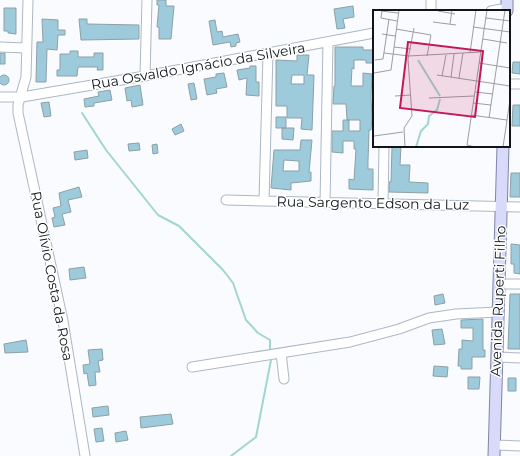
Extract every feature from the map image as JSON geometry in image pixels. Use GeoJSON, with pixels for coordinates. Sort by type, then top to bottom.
{"type":"FeatureCollection","features":[{"type":"Feature","properties":{"kind":"main road","name":"Avenida Ruperti Filho"},"geometry":{"type":"LineString","coordinates":[[494,451],[503,147]]}},
{"type":"Feature","properties":{"kind":"street","name":"Rua Olívio Costa da Rosa"},"geometry":{"type":"LineString","coordinates":[[28,0],[26,77],[22,97],[18,106],[18,113],[64,321],[85,456]]}},
{"type":"Feature","properties":{"kind":"street"},"geometry":{"type":"LineString","coordinates":[[145,76],[148,0]]}},
{"type":"Feature","properties":{"kind":"street"},"geometry":{"type":"LineString","coordinates":[[494,10],[507,6]]}},
{"type":"Feature","properties":{"kind":"street","name":"Rua Osvaldo Ignácio da Silveira"},"geometry":{"type":"LineString","coordinates":[[0,97],[22,97],[145,76],[373,33]]}},
{"type":"Feature","properties":{"kind":"street"},"geometry":{"type":"LineString","coordinates":[[325,203],[328,42]]}},
{"type":"Feature","properties":{"kind":"street"},"geometry":{"type":"LineString","coordinates":[[0,47],[26,48]]}},
{"type":"Feature","properties":{"kind":"street"},"geometry":{"type":"LineString","coordinates":[[264,201],[268,54]]}},
{"type":"Feature","properties":{"kind":"street"},"geometry":{"type":"LineString","coordinates":[[383,204],[384,147]]}},
{"type":"Feature","properties":{"kind":"street","name":"Rua Sargento Edson da Luz"},"geometry":{"type":"LineString","coordinates":[[226,200],[520,207]]}},
{"type":"Feature","properties":{"kind":"street"},"geometry":{"type":"LineString","coordinates":[[499,284],[520,284]]}},
{"type":"Feature","properties":{"kind":"street"},"geometry":{"type":"LineString","coordinates":[[192,367],[350,342],[399,329],[429,318],[456,314],[498,312]]}},
{"type":"Feature","properties":{"kind":"street"},"geometry":{"type":"LineString","coordinates":[[281,353],[284,379]]}},
{"type":"Feature","properties":{"kind":"street"},"geometry":{"type":"LineString","coordinates":[[497,357],[520,358]]}},
{"type":"Feature","properties":{"kind":"street"},"geometry":{"type":"LineString","coordinates":[[494,451],[520,446]]}},
{"type":"Feature","properties":{"kind":"building"},"geometry":{"type":"Polygon","coordinates":[[[157,0],[166,0],[166,6],[174,6],[171,39],[159,39],[159,27],[157,27],[159,5],[157,5],[157,0]]]}},
{"type":"Feature","properties":{"kind":"building"},"geometry":{"type":"Polygon","coordinates":[[[353,6],[354,17],[343,19],[345,28],[337,29],[334,9],[353,6]]]}},
{"type":"Feature","properties":{"kind":"building"},"geometry":{"type":"Polygon","coordinates":[[[4,8],[16,8],[16,34],[4,31],[4,8]]]}},
{"type":"Feature","properties":{"kind":"building"},"geometry":{"type":"Polygon","coordinates":[[[42,19],[58,20],[58,30],[65,30],[65,35],[58,35],[57,50],[47,49],[46,82],[36,82],[37,42],[43,42],[42,19]]]}},
{"type":"Feature","properties":{"kind":"building"},"geometry":{"type":"Polygon","coordinates":[[[79,19],[87,19],[87,24],[139,25],[139,39],[81,40],[79,19]]]}},
{"type":"Feature","properties":{"kind":"building"},"geometry":{"type":"Polygon","coordinates":[[[215,20],[217,32],[222,31],[223,37],[238,34],[240,42],[236,43],[236,46],[231,47],[230,42],[213,45],[209,21],[215,20]]]}},
{"type":"Feature","properties":{"kind":"building"},"geometry":{"type":"Polygon","coordinates":[[[335,47],[363,47],[363,50],[373,50],[373,63],[366,63],[366,60],[354,60],[351,86],[363,86],[363,73],[372,74],[372,117],[371,130],[369,130],[368,169],[373,169],[373,190],[349,189],[349,179],[354,180],[356,149],[354,149],[354,141],[343,141],[343,153],[332,152],[332,131],[343,131],[343,120],[347,120],[346,104],[333,104],[335,86],[335,47]],[[349,120],[349,131],[360,131],[360,120],[349,120]]]}},
{"type":"Feature","properties":{"kind":"building"},"geometry":{"type":"Polygon","coordinates":[[[70,51],[78,51],[78,57],[94,57],[94,53],[103,53],[103,70],[97,70],[98,67],[78,67],[77,76],[57,76],[57,70],[60,70],[60,54],[70,54],[70,51]]]}},
{"type":"Feature","properties":{"kind":"building"},"geometry":{"type":"Polygon","coordinates":[[[0,53],[5,53],[5,64],[0,64],[0,53]]]}},
{"type":"Feature","properties":{"kind":"building"},"geometry":{"type":"Polygon","coordinates":[[[297,55],[309,55],[307,75],[314,75],[312,130],[301,129],[302,118],[287,118],[287,106],[276,106],[276,60],[297,61],[297,55]],[[292,75],[291,84],[304,84],[304,75],[292,75]]]}},
{"type":"Feature","properties":{"kind":"building"},"geometry":{"type":"Polygon","coordinates":[[[513,62],[520,62],[520,74],[512,73],[513,62]]]}},
{"type":"Feature","properties":{"kind":"building"},"geometry":{"type":"Polygon","coordinates":[[[250,66],[256,66],[256,82],[259,82],[259,96],[246,95],[247,78],[239,80],[237,70],[250,68],[250,66]]]}},
{"type":"Feature","properties":{"kind":"building"},"geometry":{"type":"Polygon","coordinates":[[[224,73],[227,87],[216,89],[217,93],[207,95],[204,79],[216,77],[216,74],[224,73]]]}},
{"type":"Feature","properties":{"kind":"building"},"geometry":{"type":"Polygon","coordinates":[[[2,75],[6,75],[8,76],[8,84],[2,85],[-1,82],[-1,78],[2,75]]]}},
{"type":"Feature","properties":{"kind":"building"},"geometry":{"type":"Polygon","coordinates":[[[194,83],[197,99],[191,100],[188,84],[194,83]]]}},
{"type":"Feature","properties":{"kind":"building"},"geometry":{"type":"Polygon","coordinates":[[[140,85],[143,105],[132,107],[131,100],[127,101],[125,88],[140,85]]]}},
{"type":"Feature","properties":{"kind":"building"},"geometry":{"type":"Polygon","coordinates":[[[110,90],[112,100],[94,103],[94,106],[85,107],[84,99],[99,96],[98,92],[110,90]]]}},
{"type":"Feature","properties":{"kind":"building"},"geometry":{"type":"Polygon","coordinates":[[[49,102],[51,116],[44,117],[41,103],[49,102]]]}},
{"type":"Feature","properties":{"kind":"building"},"geometry":{"type":"Polygon","coordinates":[[[513,105],[520,105],[520,126],[512,126],[513,105]]]}},
{"type":"Feature","properties":{"kind":"building"},"geometry":{"type":"Polygon","coordinates":[[[276,117],[286,117],[286,128],[276,128],[276,117]]]}},
{"type":"Feature","properties":{"kind":"building"},"geometry":{"type":"Polygon","coordinates":[[[181,124],[184,131],[175,135],[172,129],[181,124]]]}},
{"type":"Feature","properties":{"kind":"building"},"geometry":{"type":"Polygon","coordinates":[[[282,128],[294,128],[293,140],[282,139],[282,128]]]}},
{"type":"Feature","properties":{"kind":"building"},"geometry":{"type":"Polygon","coordinates":[[[301,140],[312,140],[309,172],[311,172],[311,181],[291,183],[291,190],[271,188],[274,150],[300,150],[301,140]],[[284,160],[283,171],[299,171],[299,161],[284,160]]]}},
{"type":"Feature","properties":{"kind":"building"},"geometry":{"type":"Polygon","coordinates":[[[139,143],[140,150],[129,151],[128,144],[139,143]]]}},
{"type":"Feature","properties":{"kind":"building"},"geometry":{"type":"Polygon","coordinates":[[[157,144],[158,153],[153,154],[152,145],[157,144]]]}},
{"type":"Feature","properties":{"kind":"building"},"geometry":{"type":"Polygon","coordinates":[[[392,147],[401,147],[400,165],[410,165],[409,182],[428,183],[428,193],[389,192],[389,182],[391,182],[392,147]]]}},
{"type":"Feature","properties":{"kind":"building"},"geometry":{"type":"Polygon","coordinates":[[[87,150],[88,158],[75,160],[74,152],[87,150]]]}},
{"type":"Feature","properties":{"kind":"building"},"geometry":{"type":"Polygon","coordinates":[[[511,173],[520,173],[520,197],[510,197],[511,173]]]}},
{"type":"Feature","properties":{"kind":"building"},"geometry":{"type":"Polygon","coordinates":[[[79,187],[82,197],[68,200],[71,212],[62,214],[65,225],[54,227],[52,218],[55,217],[53,208],[61,206],[59,193],[79,187]]]}},
{"type":"Feature","properties":{"kind":"building"},"geometry":{"type":"Polygon","coordinates":[[[511,244],[520,245],[520,274],[514,273],[514,264],[511,264],[511,244]]]}},
{"type":"Feature","properties":{"kind":"building"},"geometry":{"type":"Polygon","coordinates":[[[84,267],[86,278],[70,280],[69,269],[84,267]]]}},
{"type":"Feature","properties":{"kind":"building"},"geometry":{"type":"Polygon","coordinates":[[[443,294],[445,303],[435,305],[434,296],[443,294]]]}},
{"type":"Feature","properties":{"kind":"building"},"geometry":{"type":"Polygon","coordinates":[[[510,294],[520,294],[520,349],[508,349],[510,294]]]}},
{"type":"Feature","properties":{"kind":"building"},"geometry":{"type":"Polygon","coordinates":[[[483,319],[483,350],[485,350],[485,357],[472,357],[472,369],[461,369],[461,366],[458,366],[459,349],[462,349],[462,340],[473,341],[473,328],[461,328],[461,320],[483,319]]]}},
{"type":"Feature","properties":{"kind":"building"},"geometry":{"type":"Polygon","coordinates":[[[442,329],[445,344],[434,345],[432,330],[442,329]]]}},
{"type":"Feature","properties":{"kind":"building"},"geometry":{"type":"Polygon","coordinates":[[[26,340],[28,352],[5,353],[4,344],[26,340]]]}},
{"type":"Feature","properties":{"kind":"building"},"geometry":{"type":"Polygon","coordinates":[[[102,349],[103,360],[98,361],[100,372],[95,372],[96,385],[89,386],[87,373],[84,374],[83,365],[90,364],[88,350],[102,349]]]}},
{"type":"Feature","properties":{"kind":"building"},"geometry":{"type":"Polygon","coordinates":[[[434,366],[448,367],[447,377],[433,376],[434,366]]]}},
{"type":"Feature","properties":{"kind":"building"},"geometry":{"type":"Polygon","coordinates":[[[468,377],[480,377],[479,389],[468,389],[468,377]]]}},
{"type":"Feature","properties":{"kind":"building"},"geometry":{"type":"Polygon","coordinates":[[[508,378],[516,378],[516,391],[508,391],[508,378]]]}},
{"type":"Feature","properties":{"kind":"building"},"geometry":{"type":"Polygon","coordinates":[[[108,406],[109,415],[93,417],[92,408],[108,406]]]}},
{"type":"Feature","properties":{"kind":"building"},"geometry":{"type":"Polygon","coordinates":[[[171,414],[173,424],[141,428],[140,417],[171,414]]]}},
{"type":"Feature","properties":{"kind":"building"},"geometry":{"type":"Polygon","coordinates":[[[102,428],[104,441],[96,442],[94,429],[102,428]]]}},
{"type":"Feature","properties":{"kind":"building"},"geometry":{"type":"Polygon","coordinates":[[[126,431],[128,440],[116,442],[115,433],[126,431]]]}},
{"type":"Feature","properties":{"kind":"waterway"},"geometry":{"type":"LineString","coordinates":[[82,113],[106,150],[158,215],[179,226],[223,270],[233,283],[246,320],[258,333],[270,340],[270,350]]}},
{"type":"Feature","properties":{"kind":"waterway"},"geometry":{"type":"LineString","coordinates":[[231,456],[256,437],[271,360]]}}]}
